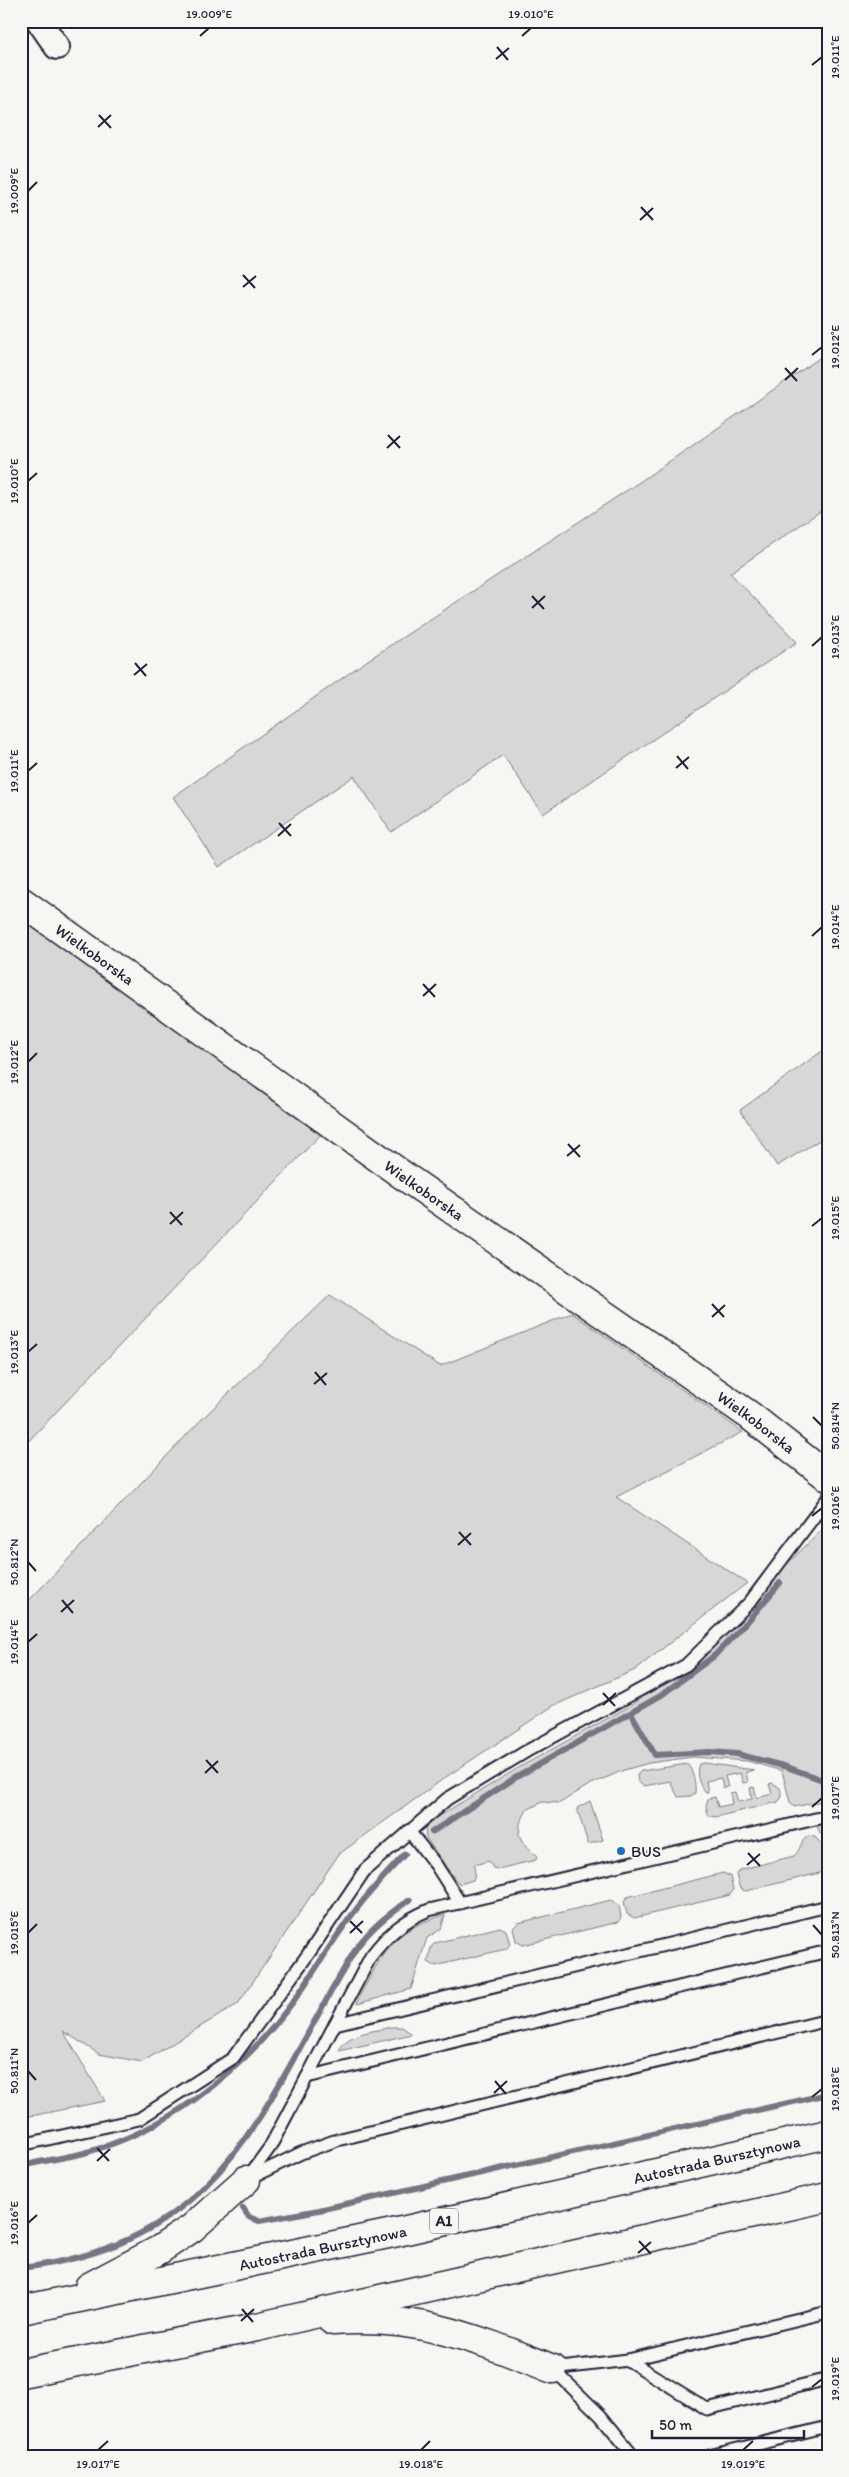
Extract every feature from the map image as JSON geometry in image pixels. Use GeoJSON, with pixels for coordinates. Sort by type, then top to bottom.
{"type":"FeatureCollection","features":[{"type":"Feature","properties":{"kind":"main road","name":"Wielkoborska"},"geometry":{"type":"LineString","coordinates":[[21,901],[401,1174],[749,1415],[828,1477]]}},
{"type":"Feature","properties":{"kind":"main road","name":"Autostrada Bursztynowa"},"geometry":{"type":"LineString","coordinates":[[21,2310],[411,2229],[828,2134]]}},
{"type":"Feature","properties":{"kind":"main road"},"geometry":{"type":"LineString","coordinates":[[59,2303],[159,2250],[184,2234],[246,2180]]}},
{"type":"Feature","properties":{"kind":"main road"},"geometry":{"type":"LineString","coordinates":[[21,2373],[257,2327],[828,2197]]}},
{"type":"Feature","properties":{"kind":"main road"},"geometry":{"type":"LineString","coordinates":[[257,2327],[348,2320],[389,2320],[428,2325],[469,2336],[553,2369]]}},
{"type":"Feature","properties":{"kind":"street"},"geometry":{"type":"LineString","coordinates":[[40,21],[57,47]]}},
{"type":"Feature","properties":{"kind":"lane"},"geometry":{"type":"LineString","coordinates":[[21,2146],[139,2119],[233,2058],[365,1870],[447,1799],[527,1751],[686,1665],[750,1602],[828,1498]]}},
{"type":"Feature","properties":{"kind":"lane"},"geometry":{"type":"LineString","coordinates":[[246,2180],[270,2146],[371,1956],[383,1940],[413,1916],[460,1903],[828,1816]]}},
{"type":"Feature","properties":{"kind":"lane"},"geometry":{"type":"LineString","coordinates":[[409,1831],[436,1865],[460,1903]]}},
{"type":"Feature","properties":{"kind":"lane"},"geometry":{"type":"LineString","coordinates":[[335,2024],[828,1906]]}},
{"type":"Feature","properties":{"kind":"lane"},"geometry":{"type":"LineString","coordinates":[[307,2077],[828,1951]]}},
{"type":"Feature","properties":{"kind":"lane"},"geometry":{"type":"LineString","coordinates":[[246,2180],[301,2153],[337,2140],[828,2020]]}},
{"type":"Feature","properties":{"kind":"lane"},"geometry":{"type":"LineString","coordinates":[[553,2369],[628,2360],[828,2312]]}},
{"type":"Feature","properties":{"kind":"lane"},"geometry":{"type":"LineString","coordinates":[[628,2360],[707,2409],[828,2379]]}},
{"type":"Feature","properties":{"kind":"lane"},"geometry":{"type":"LineString","coordinates":[[553,2369],[601,2416],[634,2455]]}},
{"type":"Feature","properties":{"kind":"lane"},"geometry":{"type":"LineString","coordinates":[[709,2456],[828,2427]]}},
{"type":"Feature","properties":{"kind":"shaded area"},"geometry":{"type":"Polygon","coordinates":[[[828,352],[828,506],[730,573],[797,642],[543,814],[503,755],[391,832],[354,776],[219,867],[173,797],[368,660],[641,481],[828,352]]]}},
{"type":"Feature","properties":{"kind":"shaded area"},"geometry":{"type":"Polygon","coordinates":[[[34,923],[325,1130],[21,1449],[21,936],[34,923]]]}},
{"type":"Feature","properties":{"kind":"shaded area"},"geometry":{"type":"Polygon","coordinates":[[[828,1047],[828,1135],[777,1166],[740,1110],[828,1047]]]}},
{"type":"Feature","properties":{"kind":"shaded area"},"geometry":{"type":"Polygon","coordinates":[[[330,1295],[440,1366],[572,1313],[743,1432],[616,1497],[747,1583],[635,1670],[553,1706],[446,1777],[339,1854],[238,2004],[142,2062],[99,2054],[63,2031],[105,2101],[21,2118],[21,1609],[200,1421],[330,1295]]]}},
{"type":"Feature","properties":{"kind":"shaded area"},"geometry":{"type":"Polygon","coordinates":[[[828,1524],[828,1800],[794,1807],[790,1802],[782,1771],[747,1761],[693,1757],[649,1763],[624,1770],[589,1785],[560,1803],[542,1802],[527,1810],[520,1823],[519,1835],[525,1846],[537,1856],[536,1860],[498,1869],[493,1868],[489,1861],[474,1865],[475,1874],[473,1880],[460,1884],[456,1881],[426,1838],[425,1829],[429,1822],[520,1767],[628,1707],[693,1664],[751,1608],[780,1571],[828,1524]]]}},
{"type":"Feature","properties":{"kind":"shaded area"},"geometry":{"type":"Polygon","coordinates":[[[704,1763],[754,1770],[746,1772],[748,1782],[743,1783],[740,1773],[725,1776],[728,1787],[723,1788],[721,1778],[706,1781],[708,1792],[706,1792],[701,1787],[698,1775],[699,1764],[704,1763]]]}},
{"type":"Feature","properties":{"kind":"shaded area"},"geometry":{"type":"Polygon","coordinates":[[[687,1764],[692,1773],[695,1786],[695,1793],[691,1796],[678,1797],[670,1781],[644,1786],[638,1782],[637,1775],[641,1771],[687,1764]]]}},
{"type":"Feature","properties":{"kind":"shaded area"},"geometry":{"type":"Polygon","coordinates":[[[773,1783],[780,1788],[782,1797],[778,1802],[715,1817],[708,1815],[706,1805],[708,1799],[715,1797],[718,1807],[732,1804],[730,1793],[735,1792],[738,1802],[752,1799],[750,1788],[754,1787],[757,1798],[772,1794],[769,1784],[773,1783]]]}},
{"type":"Feature","properties":{"kind":"shaded area"},"geometry":{"type":"Polygon","coordinates":[[[590,1801],[603,1840],[588,1844],[577,1808],[590,1801]]]}},
{"type":"Feature","properties":{"kind":"shaded area"},"geometry":{"type":"Polygon","coordinates":[[[828,1824],[828,1842],[817,1826],[828,1824]]]}},
{"type":"Feature","properties":{"kind":"shaded area"},"geometry":{"type":"Polygon","coordinates":[[[808,1836],[815,1837],[828,1851],[828,1871],[746,1891],[740,1889],[736,1875],[739,1870],[794,1856],[803,1840],[808,1836]]]}},
{"type":"Feature","properties":{"kind":"shaded area"},"geometry":{"type":"Polygon","coordinates":[[[723,1873],[730,1876],[733,1890],[730,1895],[634,1918],[627,1914],[624,1902],[627,1897],[723,1873]]]}},
{"type":"Feature","properties":{"kind":"shaded area"},"geometry":{"type":"Polygon","coordinates":[[[611,1900],[619,1905],[621,1917],[618,1922],[523,1945],[516,1941],[513,1928],[518,1923],[611,1900]]]}},
{"type":"Feature","properties":{"kind":"shaded area"},"geometry":{"type":"Polygon","coordinates":[[[445,1915],[441,1929],[427,1938],[411,1989],[357,2004],[360,1994],[376,1966],[391,1945],[418,1924],[445,1915]]]}},
{"type":"Feature","properties":{"kind":"shaded area"},"geometry":{"type":"Polygon","coordinates":[[[500,1927],[506,1930],[510,1944],[506,1949],[435,1966],[428,1962],[431,1947],[435,1943],[500,1927]]]}},
{"type":"Feature","properties":{"kind":"shaded area"},"geometry":{"type":"Polygon","coordinates":[[[390,2027],[402,2027],[412,2034],[339,2051],[354,2036],[390,2027]]]}},
{"type":"Feature","properties":{"kind":"waterway"},"geometry":{"type":"LineString","coordinates":[[432,1832],[515,1778],[660,1696],[714,1656],[747,1622],[780,1583]]}},
{"type":"Feature","properties":{"kind":"waterway"},"geometry":{"type":"LineString","coordinates":[[631,1713],[655,1755],[710,1752],[737,1754],[787,1767],[828,1782]]}},
{"type":"Feature","properties":{"kind":"waterway"},"geometry":{"type":"LineString","coordinates":[[21,2166],[84,2153],[143,2131],[170,2116],[221,2079],[245,2058],[286,2011],[355,1911],[405,1854]]}},
{"type":"Feature","properties":{"kind":"waterway"},"geometry":{"type":"LineString","coordinates":[[21,2268],[92,2253],[148,2229],[194,2196],[232,2156],[264,2110],[357,1947],[381,1921],[410,1900]]}},
{"type":"Feature","properties":{"kind":"waterway"},"geometry":{"type":"LineString","coordinates":[[243,2208],[249,2217],[259,2221],[319,2210],[828,2094]]}},
{"type":"Feature","properties":{"kind":"place","name":"BUS"},"geometry":{"type":"Point","coordinates":[621,1851]}}]}
